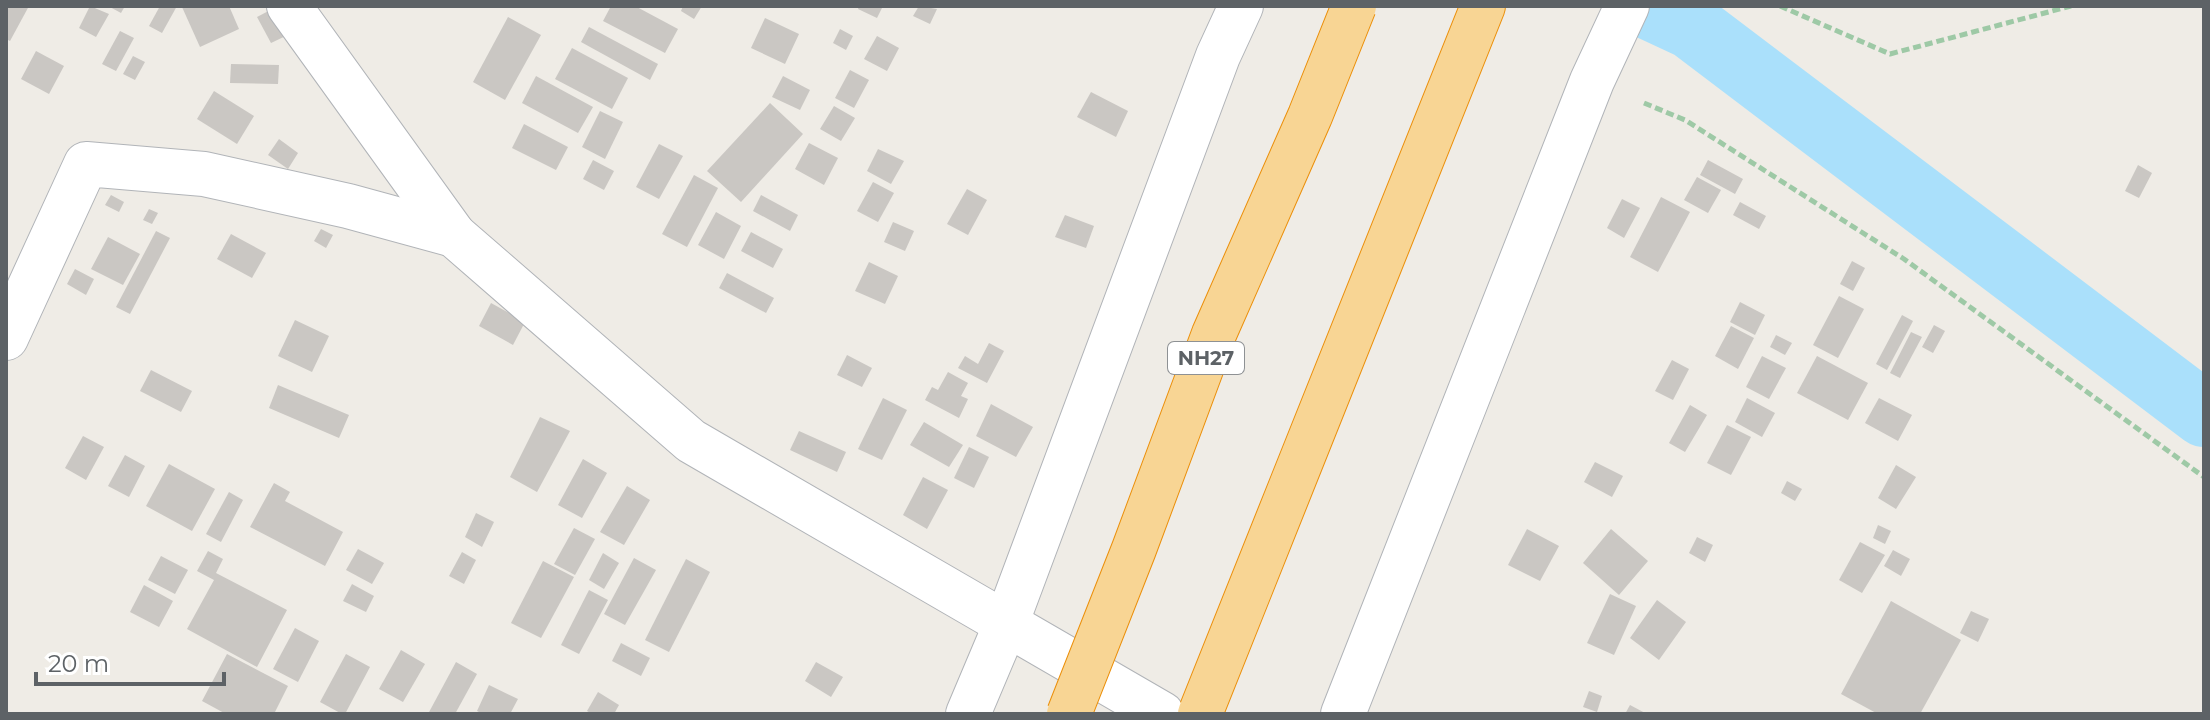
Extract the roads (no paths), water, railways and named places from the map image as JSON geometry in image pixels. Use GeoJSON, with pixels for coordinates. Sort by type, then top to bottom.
{"type":"FeatureCollection","features":[{"type":"Feature","properties":{"kind":"highway","name":"NH27"},"geometry":{"type":"LineString","coordinates":[[1069,714],[1214,334],[1310,116],[1354,6]]}},
{"type":"Feature","properties":{"kind":"highway"},"geometry":{"type":"LineString","coordinates":[[1200,714],[1483,6]]}},
{"type":"Feature","properties":{"kind":"street"},"geometry":{"type":"LineString","coordinates":[[289,6],[454,235],[691,441],[1162,714]]}},
{"type":"Feature","properties":{"kind":"street"},"geometry":{"type":"LineString","coordinates":[[968,714],[1006,624],[1218,56],[1241,6]]}},
{"type":"Feature","properties":{"kind":"street"},"geometry":{"type":"LineString","coordinates":[[1343,714],[1592,81],[1624,14]]}},
{"type":"Feature","properties":{"kind":"street"},"geometry":{"type":"LineString","coordinates":[[6,338],[86,164],[204,174],[348,206],[454,235]]}},
{"type":"Feature","properties":{"kind":"waterway"},"geometry":{"type":"LineString","coordinates":[[1648,6],[1691,26],[2204,414]]}}]}
